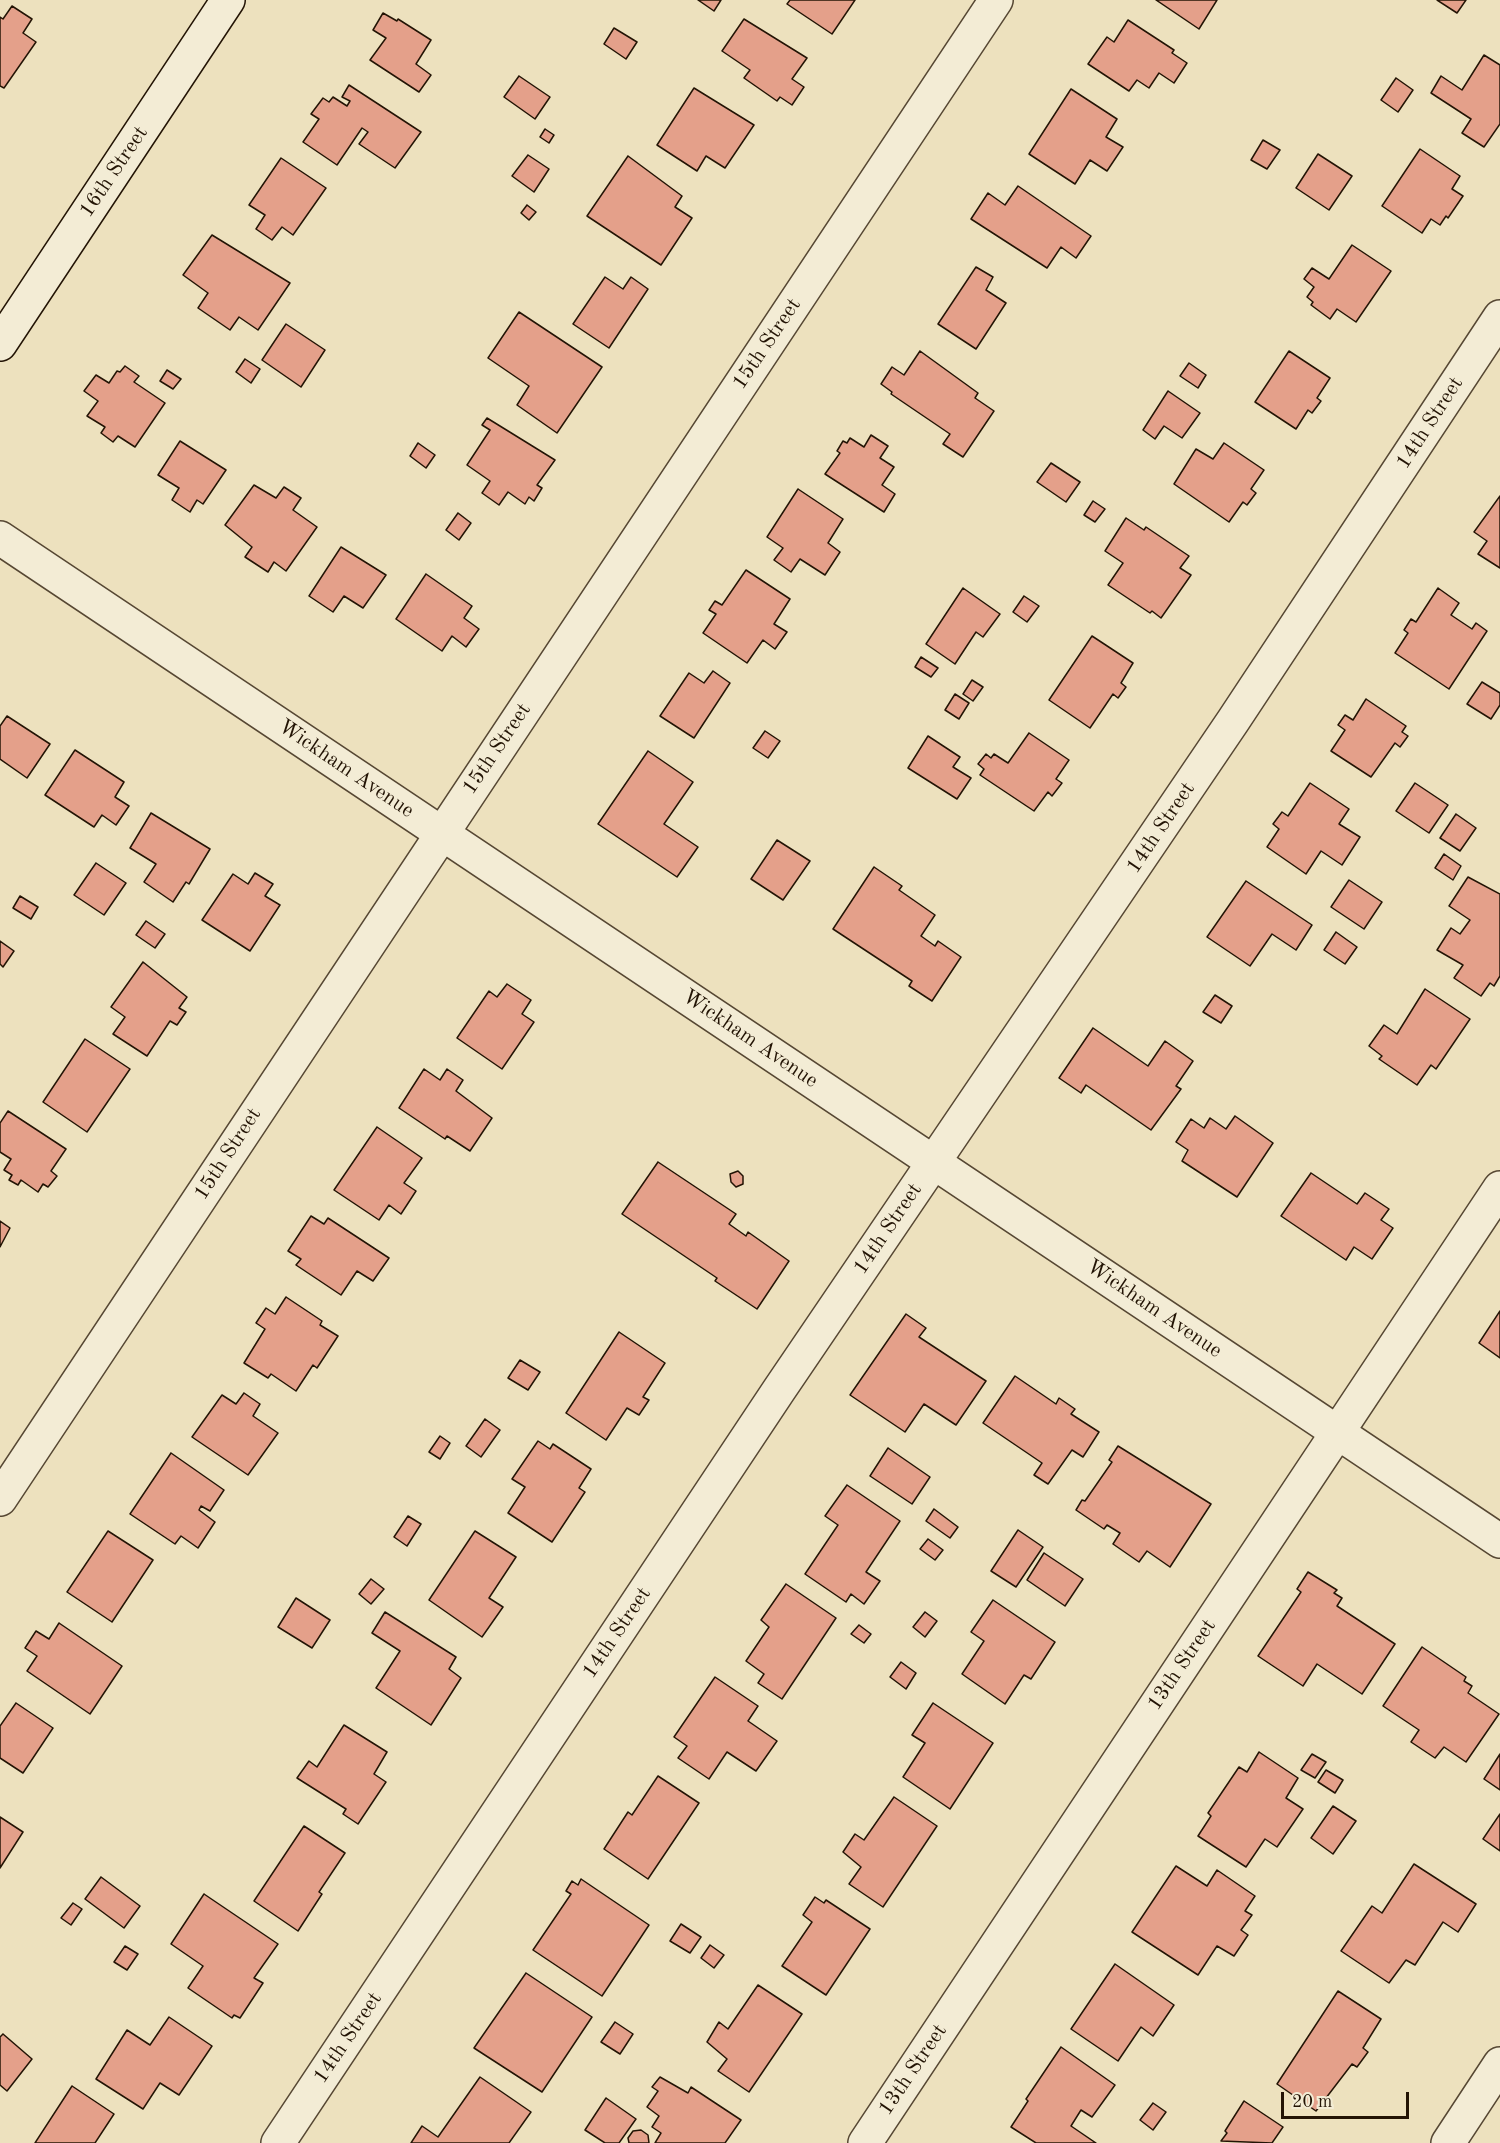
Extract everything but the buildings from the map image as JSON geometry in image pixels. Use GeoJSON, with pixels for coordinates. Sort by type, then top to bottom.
{"type":"FeatureCollection","features":[{"type":"Feature","properties":{"kind":"street","name":"16th Street"},"geometry":{"type":"LineString","coordinates":[[0,344],[228,0]]}},
{"type":"Feature","properties":{"kind":"street","name":"15th Street"},"geometry":{"type":"LineString","coordinates":[[0,1499],[441,832],[996,0]]}},
{"type":"Feature","properties":{"kind":"street","name":"14th Street"},"geometry":{"type":"LineString","coordinates":[[278,2143],[934,1161],[1233,721],[1500,318]]}},
{"type":"Feature","properties":{"kind":"street","name":"Wickham Avenue"},"geometry":{"type":"LineString","coordinates":[[0,538],[1500,1541]]}},
{"type":"Feature","properties":{"kind":"street","name":"13th Street"},"geometry":{"type":"LineString","coordinates":[[865,2143],[1500,1188]]}},
{"type":"Feature","properties":{"kind":"street"},"geometry":{"type":"LineString","coordinates":[[1448,2143],[1500,2064]]}}]}
